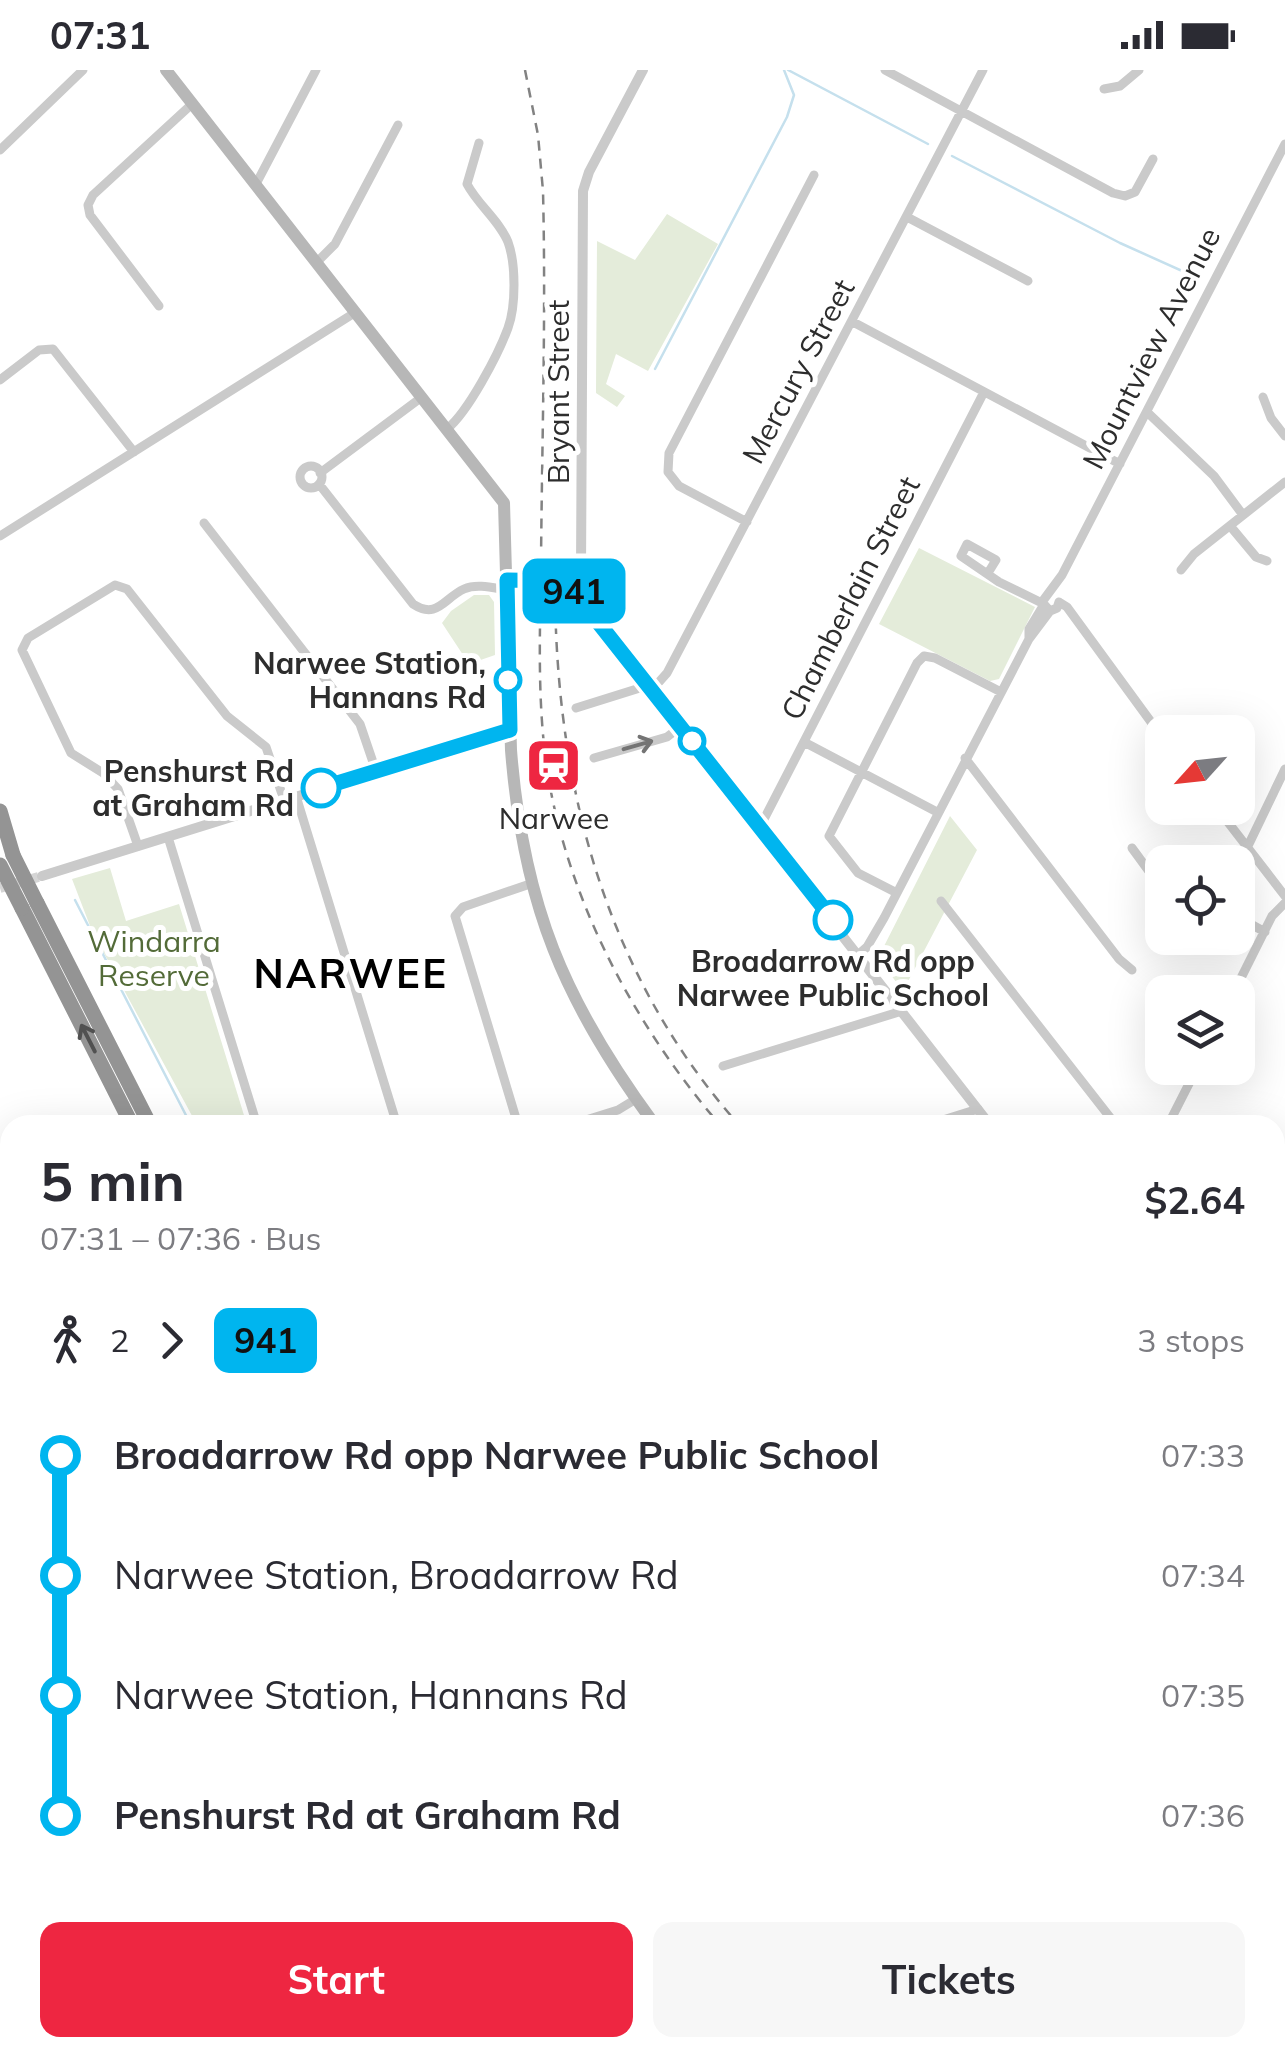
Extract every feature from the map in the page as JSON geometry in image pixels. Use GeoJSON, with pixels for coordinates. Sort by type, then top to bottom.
{"type":"FeatureCollection","features":[{"type":"Feature","properties":{"kind":"highway"},"geometry":{"type":"LineString","coordinates":[[0,810],[6,860]]}},
{"type":"Feature","properties":{"kind":"highway"},"geometry":{"type":"LineString","coordinates":[[0,830],[6,860],[145,1115]]}},
{"type":"Feature","properties":{"kind":"highway"},"geometry":{"type":"LineString","coordinates":[[30,906],[127,1115]]}},
{"type":"Feature","properties":{"kind":"main road"},"geometry":{"type":"LineString","coordinates":[[166,70],[496,490],[506,510],[510,730],[514,790],[530,884],[567,986],[602,1050],[648,1115]]}},
{"type":"Feature","properties":{"kind":"street"},"geometry":{"type":"LineString","coordinates":[[0,150],[83,70]]}},
{"type":"Feature","properties":{"kind":"street"},"geometry":{"type":"LineString","coordinates":[[256,184],[316,70]]}},
{"type":"Feature","properties":{"kind":"street","name":"Bryant Street"},"geometry":{"type":"LineString","coordinates":[[574,592],[581,572],[583,192],[589,172],[642,70]]}},
{"type":"Feature","properties":{"kind":"street"},"geometry":{"type":"LineString","coordinates":[[885,70],[1113,193],[1125,196],[1135,192],[1153,159]]}},
{"type":"Feature","properties":{"kind":"street","name":"Mercury Street"},"geometry":{"type":"LineString","coordinates":[[648,686],[667,673],[983,70]]}},
{"type":"Feature","properties":{"kind":"street"},"geometry":{"type":"LineString","coordinates":[[1104,90],[1120,86],[1139,70]]}},
{"type":"Feature","properties":{"kind":"street"},"geometry":{"type":"LineString","coordinates":[[158,306],[90,215],[88,205],[93,195],[192,104]]}},
{"type":"Feature","properties":{"kind":"street"},"geometry":{"type":"LineString","coordinates":[[317,262],[335,244],[398,125]]}},
{"type":"Feature","properties":{"kind":"street"},"geometry":{"type":"LineString","coordinates":[[447,429],[463,414],[509,326],[512,306],[512,253],[505,236],[467,184],[479,143]]}},
{"type":"Feature","properties":{"kind":"street","name":"Mountview Avenue"},"geometry":{"type":"LineString","coordinates":[[858,954],[867,947],[1029,639],[1028,629],[1051,603],[1285,144]]}},
{"type":"Feature","properties":{"kind":"street"},"geometry":{"type":"LineString","coordinates":[[1276,160],[1285,172]]}},
{"type":"Feature","properties":{"kind":"street"},"geometry":{"type":"LineString","coordinates":[[746,522],[679,486],[668,472],[668,453],[814,175]]}},
{"type":"Feature","properties":{"kind":"street"},"geometry":{"type":"LineString","coordinates":[[906,217],[1028,281]]}},
{"type":"Feature","properties":{"kind":"street"},"geometry":{"type":"LineString","coordinates":[[0,536],[356,312]]}},
{"type":"Feature","properties":{"kind":"street"},"geometry":{"type":"LineString","coordinates":[[853,322],[1120,464]]}},
{"type":"Feature","properties":{"kind":"street"},"geometry":{"type":"LineString","coordinates":[[0,380],[39,350],[53,350],[134,452]]}},
{"type":"Feature","properties":{"kind":"street","name":"Chamberlain Street"},"geometry":{"type":"LineString","coordinates":[[760,827],[984,392]]}},
{"type":"Feature","properties":{"kind":"street"},"geometry":{"type":"LineString","coordinates":[[422,397],[320,479],[413,604],[423,610],[438,609],[464,589],[487,586],[560,581],[574,592],[982,1115]]}},
{"type":"Feature","properties":{"kind":"street"},"geometry":{"type":"LineString","coordinates":[[1263,397],[1285,436]]}},
{"type":"Feature","properties":{"kind":"street"},"geometry":{"type":"LineString","coordinates":[[1147,412],[1214,476],[1243,515]]}},
{"type":"Feature","properties":{"kind":"street"},"geometry":{"type":"LineString","coordinates":[[1180,570],[1194,554],[1285,482]]}},
{"type":"Feature","properties":{"kind":"street"},"geometry":{"type":"LineString","coordinates":[[204,523],[360,724],[376,772]]}},
{"type":"Feature","properties":{"kind":"street"},"geometry":{"type":"LineString","coordinates":[[1231,527],[1256,557],[1267,561]]}},
{"type":"Feature","properties":{"kind":"street"},"geometry":{"type":"LineString","coordinates":[[988,573],[999,582],[1051,603],[1074,621],[1145,715]]}},
{"type":"Feature","properties":{"kind":"street"},"geometry":{"type":"LineString","coordinates":[[138,846],[118,788],[103,773],[71,754],[22,654],[28,638],[118,585],[127,589],[222,710],[266,747],[290,798],[394,1115]]}},
{"type":"Feature","properties":{"kind":"street"},"geometry":{"type":"LineString","coordinates":[[896,893],[858,872],[829,836],[860,772],[924,656],[1001,692]]}},
{"type":"Feature","properties":{"kind":"street"},"geometry":{"type":"LineString","coordinates":[[576,708],[648,686]]}},
{"type":"Feature","properties":{"kind":"street"},"geometry":{"type":"LineString","coordinates":[[594,758],[667,737],[680,727]]}},
{"type":"Feature","properties":{"kind":"street"},"geometry":{"type":"LineString","coordinates":[[42,876],[510,730]]}},
{"type":"Feature","properties":{"kind":"street"},"geometry":{"type":"LineString","coordinates":[[804,742],[937,812]]}},
{"type":"Feature","properties":{"kind":"street"},"geometry":{"type":"LineString","coordinates":[[965,758],[1132,970]]}},
{"type":"Feature","properties":{"kind":"street"},"geometry":{"type":"LineString","coordinates":[[1249,845],[1285,768]]}},
{"type":"Feature","properties":{"kind":"street"},"geometry":{"type":"LineString","coordinates":[[1230,825],[1246,845]]}},
{"type":"Feature","properties":{"kind":"street"},"geometry":{"type":"LineString","coordinates":[[168,837],[254,1115]]}},
{"type":"Feature","properties":{"kind":"street"},"geometry":{"type":"LineString","coordinates":[[1132,848],[1145,866]]}},
{"type":"Feature","properties":{"kind":"street"},"geometry":{"type":"LineString","coordinates":[[1243,975],[1272,916],[1285,899],[1255,858]]}},
{"type":"Feature","properties":{"kind":"street"},"geometry":{"type":"LineString","coordinates":[[515,1115],[455,916],[463,907],[530,884]]}},
{"type":"Feature","properties":{"kind":"street"},"geometry":{"type":"LineString","coordinates":[[941,900],[1108,1115]]}},
{"type":"Feature","properties":{"kind":"street"},"geometry":{"type":"LineString","coordinates":[[1255,927],[1265,932]]}},
{"type":"Feature","properties":{"kind":"street"},"geometry":{"type":"LineString","coordinates":[[723,1066],[902,1011]]}},
{"type":"Feature","properties":{"kind":"street"},"geometry":{"type":"LineString","coordinates":[[1173,1115],[1188,1085]]}},
{"type":"Feature","properties":{"kind":"street"},"geometry":{"type":"LineString","coordinates":[[602,1115],[636,1099]]}},
{"type":"Feature","properties":{"kind":"street"},"geometry":{"type":"LineString","coordinates":[[961,1115],[978,1110]]}},
{"type":"Feature","properties":{"kind":"green space"},"geometry":{"type":"Polygon","coordinates":[[[667,214],[718,244],[648,371],[616,354],[606,384],[625,396],[617,407],[596,393],[597,241],[635,260],[667,214]]]}},
{"type":"Feature","properties":{"kind":"green space"},"geometry":{"type":"Polygon","coordinates":[[[919,548],[1035,607],[999,679],[990,681],[879,624],[919,548]]]}},
{"type":"Feature","properties":{"kind":"green space"},"geometry":{"type":"Polygon","coordinates":[[[474,595],[489,595],[494,602],[495,655],[469,664],[442,623],[451,611],[474,595]]]}},
{"type":"Feature","properties":{"kind":"green space"},"geometry":{"type":"Polygon","coordinates":[[[950,816],[977,850],[903,991],[878,958],[950,816]]]}},
{"type":"Feature","properties":{"kind":"green space","name":"Windarra Reserve"},"geometry":{"type":"Polygon","coordinates":[[[110,868],[126,921],[179,904],[244,1115],[192,1115],[92,931],[72,879],[110,868]]]}},
{"type":"Feature","properties":{"kind":"waterway"},"geometry":{"type":"LineString","coordinates":[[655,369],[787,117],[794,95],[784,70]]}},
{"type":"Feature","properties":{"kind":"waterway"},"geometry":{"type":"LineString","coordinates":[[788,70],[928,144]]}},
{"type":"Feature","properties":{"kind":"waterway"},"geometry":{"type":"LineString","coordinates":[[952,156],[1120,243],[1200,279]]}},
{"type":"Feature","properties":{"kind":"waterway"},"geometry":{"type":"LineString","coordinates":[[75,900],[186,1115]]}},
{"type":"Feature","properties":{"kind":"tunnel"},"geometry":{"type":"LineString","coordinates":[[0,888],[42,876]]}},
{"type":"Feature","properties":{"kind":"railway"},"geometry":{"type":"LineString","coordinates":[[525,70],[538,135],[543,191],[540,680],[543,739],[552,797],[578,886],[615,972],[664,1052],[712,1115]]}},
{"type":"Feature","properties":{"kind":"railway"},"geometry":{"type":"LineString","coordinates":[[555,588],[565,734],[578,805],[597,874],[622,941],[654,1005],[693,1067],[731,1115]]}},
{"type":"Feature","properties":{"kind":"bus line","name":"941"},"geometry":{"type":"LineString","coordinates":[[321,788],[510,730],[507,580],[560,581],[571,588],[833,920]]}},
{"type":"Feature","properties":{"kind":"place","name":"Narwee Station, Hannans Rd"},"geometry":{"type":"Point","coordinates":[508,680]}},
{"type":"Feature","properties":{"kind":"place","name":"Narwee"},"geometry":{"type":"Point","coordinates":[554,766]}},
{"type":"Feature","properties":{"kind":"place","name":"Penshurst Rd at Graham Rd"},"geometry":{"type":"Point","coordinates":[321,788]}},
{"type":"Feature","properties":{"kind":"place","name":"Broadarrow Rd opp Narwee Public School"},"geometry":{"type":"Point","coordinates":[833,920]}},
{"type":"Feature","properties":{"kind":"district","name":"NARWEE"},"geometry":{"type":"Point","coordinates":[351,973]}}]}
